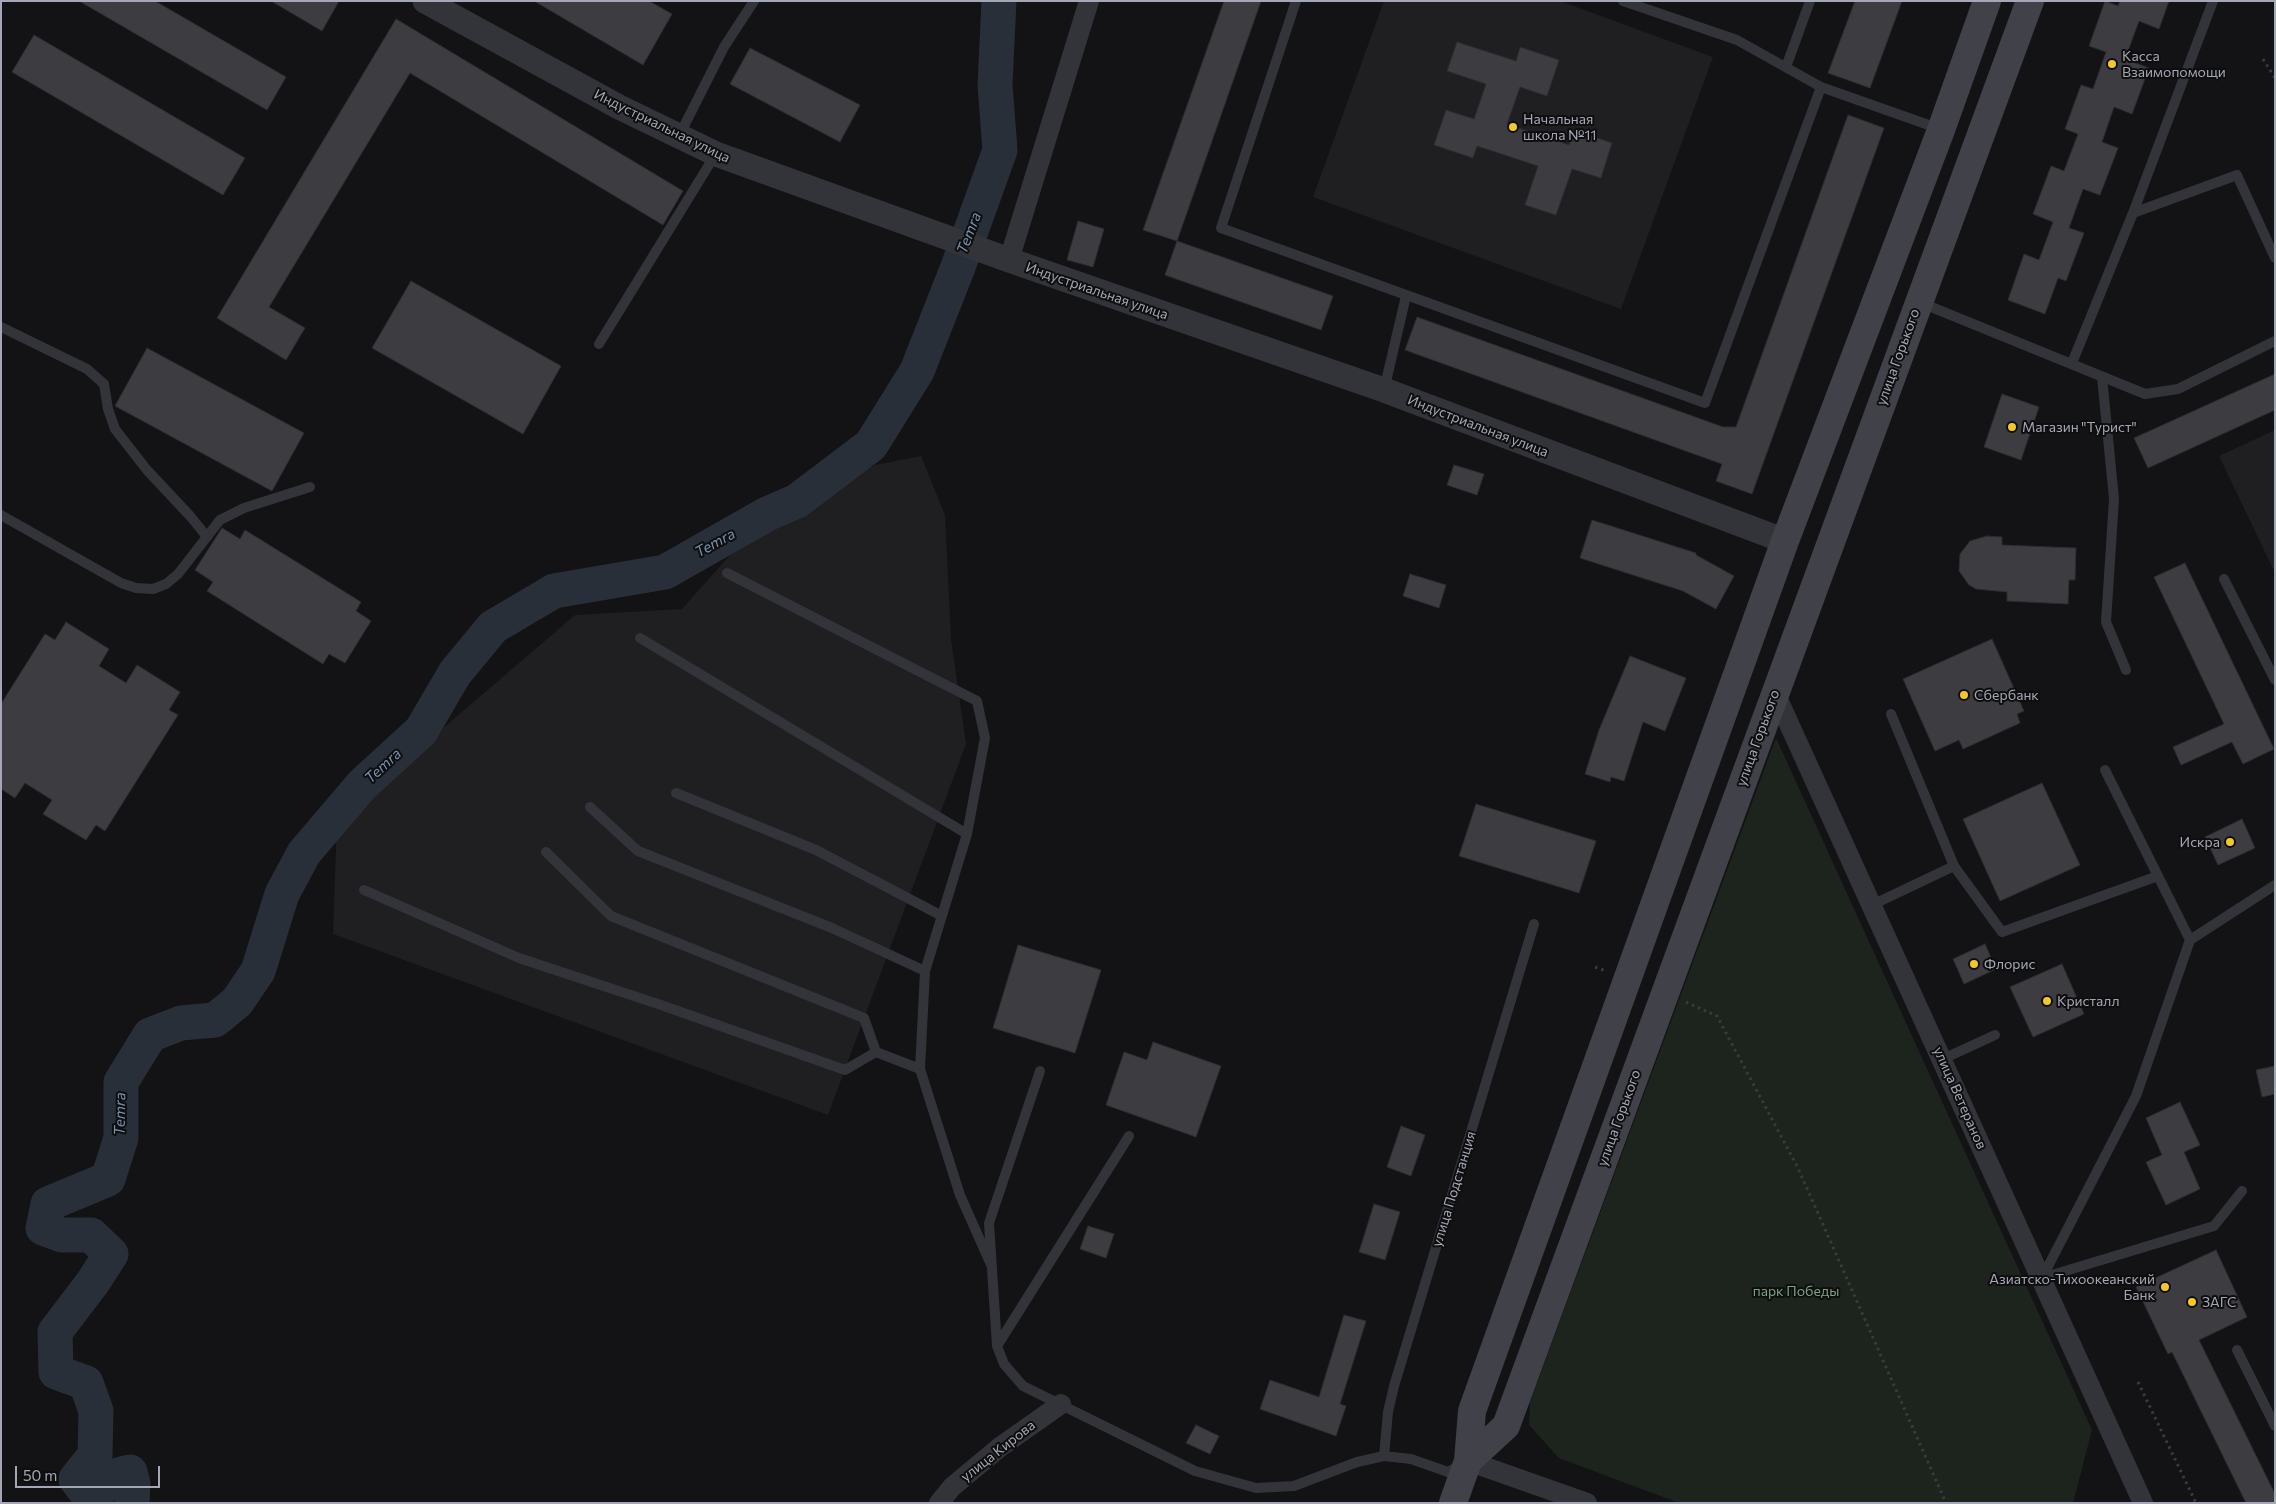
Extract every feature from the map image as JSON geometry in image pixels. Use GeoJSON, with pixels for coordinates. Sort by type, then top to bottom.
{"type":"FeatureCollection","features":[{"type":"Feature","properties":{"kind":"main road","name":"улица Горького"},"geometry":{"type":"LineString","coordinates":[[1453,1503],[1468,1460],[1472,1412],[1785,541],[1941,130],[1987,1]]}},
{"type":"Feature","properties":{"kind":"main road","name":"улица Горького"},"geometry":{"type":"LineString","coordinates":[[1468,1460],[1506,1426],[1918,301],[2030,1]]}},
{"type":"Feature","properties":{"kind":"main road"},"geometry":{"type":"LineString","coordinates":[[1785,541],[1825,557]]}},
{"type":"Feature","properties":{"kind":"street","name":"Индустриальная улица"},"geometry":{"type":"LineString","coordinates":[[425,1],[619,107],[716,154],[1009,260],[1384,390],[1785,541]]}},
{"type":"Feature","properties":{"kind":"street"},"geometry":{"type":"LineString","coordinates":[[1009,260],[1089,1]]}},
{"type":"Feature","properties":{"kind":"street","name":"улица Ветеранов"},"geometry":{"type":"LineString","coordinates":[[1775,693],[2143,1503]]}},
{"type":"Feature","properties":{"kind":"street","name":"улица Кирова"},"geometry":{"type":"LineString","coordinates":[[939,1503],[952,1487],[1000,1447],[1061,1404]]}},
{"type":"Feature","properties":{"kind":"street"},"geometry":{"type":"LineString","coordinates":[[1468,1460],[1587,1503]]}},
{"type":"Feature","properties":{"kind":"lane"},"geometry":{"type":"LineString","coordinates":[[679,136],[724,47],[754,1]]}},
{"type":"Feature","properties":{"kind":"lane"},"geometry":{"type":"LineString","coordinates":[[1296,1],[1221,228],[1705,403],[1821,87]]}},
{"type":"Feature","properties":{"kind":"lane"},"geometry":{"type":"LineString","coordinates":[[1623,1],[1737,40],[1821,87],[1941,130]]}},
{"type":"Feature","properties":{"kind":"lane"},"geometry":{"type":"LineString","coordinates":[[1786,67],[1810,1]]}},
{"type":"Feature","properties":{"kind":"lane"},"geometry":{"type":"LineString","coordinates":[[2072,363],[2133,213],[2213,1]]}},
{"type":"Feature","properties":{"kind":"lane"},"geometry":{"type":"LineString","coordinates":[[599,344],[716,154]]}},
{"type":"Feature","properties":{"kind":"lane"},"geometry":{"type":"LineString","coordinates":[[2133,213],[2237,175],[2275,258]]}},
{"type":"Feature","properties":{"kind":"lane"},"geometry":{"type":"LineString","coordinates":[[1384,390],[1406,296]]}},
{"type":"Feature","properties":{"kind":"lane"},"geometry":{"type":"LineString","coordinates":[[1918,301],[2145,394],[2178,389],[2275,341]]}},
{"type":"Feature","properties":{"kind":"lane"},"geometry":{"type":"LineString","coordinates":[[1,327],[87,369],[104,384],[108,409],[114,429],[147,470],[207,537]]}},
{"type":"Feature","properties":{"kind":"lane"},"geometry":{"type":"LineString","coordinates":[[2102,377],[2114,499],[2106,622],[2126,670]]}},
{"type":"Feature","properties":{"kind":"lane"},"geometry":{"type":"LineString","coordinates":[[1,516],[121,583],[136,588],[153,588],[166,584],[178,574],[220,520],[244,508],[310,487]]}},
{"type":"Feature","properties":{"kind":"lane"},"geometry":{"type":"LineString","coordinates":[[727,573],[978,701],[984,738],[967,834],[926,971],[920,1069],[960,1195],[992,1267]]}},
{"type":"Feature","properties":{"kind":"lane"},"geometry":{"type":"LineString","coordinates":[[2224,579],[2275,680]]}},
{"type":"Feature","properties":{"kind":"lane"},"geometry":{"type":"LineString","coordinates":[[640,638],[967,834]]}},
{"type":"Feature","properties":{"kind":"lane"},"geometry":{"type":"LineString","coordinates":[[1891,714],[1954,866],[2002,932],[2158,876]]}},
{"type":"Feature","properties":{"kind":"lane"},"geometry":{"type":"LineString","coordinates":[[2105,770],[2190,940]]}},
{"type":"Feature","properties":{"kind":"lane"},"geometry":{"type":"LineString","coordinates":[[676,793],[816,850],[942,916]]}},
{"type":"Feature","properties":{"kind":"lane"},"geometry":{"type":"LineString","coordinates":[[590,807],[638,851],[832,928],[926,971]]}},
{"type":"Feature","properties":{"kind":"lane"},"geometry":{"type":"LineString","coordinates":[[546,852],[611,916],[864,1018],[876,1052],[920,1069]]}},
{"type":"Feature","properties":{"kind":"lane"},"geometry":{"type":"LineString","coordinates":[[1872,905],[1954,866]]}},
{"type":"Feature","properties":{"kind":"lane"},"geometry":{"type":"LineString","coordinates":[[2042,1278],[2136,1096],[2190,940],[2275,885]]}},
{"type":"Feature","properties":{"kind":"lane"},"geometry":{"type":"LineString","coordinates":[[364,890],[519,958],[845,1070],[876,1052]]}},
{"type":"Feature","properties":{"kind":"lane","name":"улица Подстанция"},"geometry":{"type":"LineString","coordinates":[[1384,1456],[1388,1412],[1394,1386],[1534,924]]}},
{"type":"Feature","properties":{"kind":"lane"},"geometry":{"type":"LineString","coordinates":[[1942,1059],[1995,1035]]}},
{"type":"Feature","properties":{"kind":"lane"},"geometry":{"type":"LineString","coordinates":[[1040,1071],[989,1223],[997,1346],[1004,1364],[1023,1386],[1139,1445],[1195,1471],[1256,1488],[1294,1486],[1357,1462],[1384,1456],[1411,1459],[1448,1472],[1468,1460]]}},
{"type":"Feature","properties":{"kind":"lane"},"geometry":{"type":"LineString","coordinates":[[997,1346],[1129,1136]]}},
{"type":"Feature","properties":{"kind":"lane"},"geometry":{"type":"LineString","coordinates":[[2042,1278],[2214,1226],[2242,1191]]}},
{"type":"Feature","properties":{"kind":"lane"},"geometry":{"type":"LineString","coordinates":[[2236,1350],[2275,1426]]}},
{"type":"Feature","properties":{"kind":"path"},"geometry":{"type":"LineString","coordinates":[[2263,59],[2275,78]]}},
{"type":"Feature","properties":{"kind":"path"},"geometry":{"type":"LineString","coordinates":[[1595,967],[1628,979]]}},
{"type":"Feature","properties":{"kind":"path"},"geometry":{"type":"LineString","coordinates":[[1665,992],[1717,1016],[1798,1168],[1946,1503]]}},
{"type":"Feature","properties":{"kind":"path"},"geometry":{"type":"LineString","coordinates":[[2138,1382],[2196,1503]]}},
{"type":"Feature","properties":{"kind":"shaded area","name":"Начальная школа №11"},"geometry":{"type":"Polygon","coordinates":[[[1384,1],[1560,1],[1713,57],[1621,309],[1313,197],[1384,1]]]}},
{"type":"Feature","properties":{"kind":"shaded area"},"geometry":{"type":"Polygon","coordinates":[[[2275,430],[2275,573],[2219,456],[2275,430]]]}},
{"type":"Feature","properties":{"kind":"shaded area"},"geometry":{"type":"Polygon","coordinates":[[[921,456],[945,515],[951,639],[966,744],[828,1115],[333,934],[337,819],[575,615],[682,609],[747,536],[875,465],[921,456]]]}},
{"type":"Feature","properties":{"kind":"green space","name":"парк Победы"},"geometry":{"type":"Polygon","coordinates":[[[1776,738],[2092,1430],[2073,1503],[1679,1503],[1559,1458],[1529,1425],[1530,1402],[1776,738]]]}},
{"type":"Feature","properties":{"kind":"building"},"geometry":{"type":"Polygon","coordinates":[[[79,1],[155,1],[286,77],[267,110],[79,1]]]}},
{"type":"Feature","properties":{"kind":"building"},"geometry":{"type":"Polygon","coordinates":[[[271,1],[339,1],[322,31],[271,1]]]}},
{"type":"Feature","properties":{"kind":"building"},"geometry":{"type":"Polygon","coordinates":[[[534,1],[649,1],[672,14],[643,65],[534,1]]]}},
{"type":"Feature","properties":{"kind":"building"},"geometry":{"type":"Polygon","coordinates":[[[1224,1],[1261,1],[1177,241],[1143,230],[1224,1]]]}},
{"type":"Feature","properties":{"kind":"building"},"geometry":{"type":"Polygon","coordinates":[[[1855,1],[1902,1],[1870,88],[1828,73],[1855,1]]]}},
{"type":"Feature","properties":{"kind":"building"},"geometry":{"type":"Polygon","coordinates":[[[2105,1],[2118,6],[2120,1],[2169,1],[2159,29],[2139,21],[2125,59],[2149,68],[2132,114],[2114,107],[2102,142],[2118,148],[2100,195],[2083,189],[2069,228],[2084,233],[2066,281],[2058,278],[2045,314],[2008,300],[2024,254],[2039,260],[2053,222],[2033,214],[2051,166],[2064,171],[2078,134],[2065,129],[2081,85],[2093,89],[2106,52],[2089,46],[2105,1]]]}},
{"type":"Feature","properties":{"kind":"building"},"geometry":{"type":"Polygon","coordinates":[[[396,19],[683,191],[663,225],[410,73],[269,307],[305,328],[286,360],[217,318],[396,19]]]}},
{"type":"Feature","properties":{"kind":"building"},"geometry":{"type":"Polygon","coordinates":[[[34,35],[245,158],[223,195],[12,72],[34,35]]]}},
{"type":"Feature","properties":{"kind":"building"},"geometry":{"type":"Polygon","coordinates":[[[1457,42],[1516,61],[1520,47],[1559,60],[1547,96],[1520,87],[1507,124],[1569,145],[1574,130],[1612,143],[1601,178],[1572,169],[1556,215],[1525,205],[1538,166],[1477,146],[1473,158],[1434,145],[1446,110],[1474,119],[1486,84],[1447,71],[1457,42]]]}},
{"type":"Feature","properties":{"kind":"building"},"geometry":{"type":"Polygon","coordinates":[[[750,48],[860,105],[840,142],[730,84],[750,48]]]}},
{"type":"Feature","properties":{"kind":"building"},"geometry":{"type":"Polygon","coordinates":[[[1848,115],[1884,128],[1752,494],[1716,481],[1722,464],[1405,350],[1417,317],[1723,427],[1736,427],[1848,115]]]}},
{"type":"Feature","properties":{"kind":"building"},"geometry":{"type":"Polygon","coordinates":[[[1078,221],[1104,229],[1093,267],[1067,260],[1078,221]]]}},
{"type":"Feature","properties":{"kind":"building"},"geometry":{"type":"Polygon","coordinates":[[[1177,241],[1333,296],[1321,330],[1165,275],[1177,241]]]}},
{"type":"Feature","properties":{"kind":"building"},"geometry":{"type":"Polygon","coordinates":[[[411,281],[561,366],[523,434],[372,348],[411,281]]]}},
{"type":"Feature","properties":{"kind":"building"},"geometry":{"type":"Polygon","coordinates":[[[147,348],[304,433],[272,491],[115,406],[147,348]]]}},
{"type":"Feature","properties":{"kind":"building"},"geometry":{"type":"Polygon","coordinates":[[[2275,374],[2275,410],[2148,468],[2134,438],[2275,374]]]}},
{"type":"Feature","properties":{"kind":"building","name":"Магазин \"Турист\""},"geometry":{"type":"Polygon","coordinates":[[[2002,394],[2039,407],[2021,460],[1984,447],[2002,394]]]}},
{"type":"Feature","properties":{"kind":"building"},"geometry":{"type":"Polygon","coordinates":[[[1454,465],[1484,474],[1477,495],[1447,485],[1454,465]]]}},
{"type":"Feature","properties":{"kind":"building"},"geometry":{"type":"Polygon","coordinates":[[[1592,520],[1696,553],[1696,555],[1734,576],[1716,609],[1683,591],[1580,558],[1592,520]]]}},
{"type":"Feature","properties":{"kind":"building"},"geometry":{"type":"Polygon","coordinates":[[[222,528],[240,539],[245,530],[361,602],[356,611],[371,621],[345,663],[329,654],[323,664],[207,591],[213,582],[195,570],[222,528]]]}},
{"type":"Feature","properties":{"kind":"building"},"geometry":{"type":"Polygon","coordinates":[[[1987,536],[2002,537],[2002,545],[2076,548],[2075,580],[2069,580],[2068,604],[2007,601],[2007,592],[1976,589],[1969,585],[1959,571],[1960,554],[1970,541],[1987,536]]]}},
{"type":"Feature","properties":{"kind":"building"},"geometry":{"type":"Polygon","coordinates":[[[2185,563],[2274,749],[2243,764],[2232,742],[2181,765],[2173,747],[2224,724],[2154,577],[2185,563]]]}},
{"type":"Feature","properties":{"kind":"building"},"geometry":{"type":"Polygon","coordinates":[[[1410,574],[1446,585],[1439,608],[1403,596],[1410,574]]]}},
{"type":"Feature","properties":{"kind":"building"},"geometry":{"type":"Polygon","coordinates":[[[66,622],[109,649],[99,666],[126,683],[137,665],[180,692],[169,710],[178,715],[105,831],[96,825],[86,840],[43,814],[52,800],[25,783],[15,798],[1,789],[1,704],[45,634],[55,640],[66,622]]]}},
{"type":"Feature","properties":{"kind":"building","name":"Сбербанк"},"geometry":{"type":"Polygon","coordinates":[[[1992,639],[2024,711],[2017,714],[2020,723],[1963,749],[1959,740],[1935,751],[1903,679],[1992,639]]]}},
{"type":"Feature","properties":{"kind":"building"},"geometry":{"type":"Polygon","coordinates":[[[1630,656],[1686,678],[1665,731],[1643,722],[1624,781],[1611,777],[1610,782],[1585,774],[1599,730],[1630,656]]]}},
{"type":"Feature","properties":{"kind":"building"},"geometry":{"type":"Polygon","coordinates":[[[2042,783],[2080,865],[2000,901],[1963,819],[2042,783]]]}},
{"type":"Feature","properties":{"kind":"building"},"geometry":{"type":"Polygon","coordinates":[[[1476,804],[1596,841],[1579,893],[1459,856],[1476,804]]]}},
{"type":"Feature","properties":{"kind":"building","name":"Искра"},"geometry":{"type":"Polygon","coordinates":[[[2242,819],[2255,848],[2218,865],[2205,837],[2242,819]]]}},
{"type":"Feature","properties":{"kind":"building","name":"Флорис"},"geometry":{"type":"Polygon","coordinates":[[[1985,944],[1996,969],[1964,984],[1953,959],[1985,944]]]}},
{"type":"Feature","properties":{"kind":"building"},"geometry":{"type":"Polygon","coordinates":[[[1018,945],[1101,970],[1075,1053],[993,1028],[1018,945]]]}},
{"type":"Feature","properties":{"kind":"building","name":"Кристалл"},"geometry":{"type":"Polygon","coordinates":[[[2062,964],[2084,1014],[2033,1037],[2010,987],[2062,964]]]}},
{"type":"Feature","properties":{"kind":"building"},"geometry":{"type":"Polygon","coordinates":[[[1153,1042],[1221,1066],[1196,1137],[1106,1105],[1124,1052],[1147,1060],[1153,1042]]]}},
{"type":"Feature","properties":{"kind":"building"},"geometry":{"type":"Polygon","coordinates":[[[2275,1066],[2275,1094],[2262,1097],[2256,1070],[2275,1066]]]}},
{"type":"Feature","properties":{"kind":"building"},"geometry":{"type":"Polygon","coordinates":[[[2180,1102],[2200,1145],[2184,1152],[2200,1189],[2166,1205],[2146,1162],[2162,1155],[2146,1118],[2180,1102]]]}},
{"type":"Feature","properties":{"kind":"building"},"geometry":{"type":"Polygon","coordinates":[[[1401,1126],[1425,1135],[1411,1176],[1387,1167],[1401,1126]]]}},
{"type":"Feature","properties":{"kind":"building"},"geometry":{"type":"Polygon","coordinates":[[[1374,1204],[1400,1212],[1385,1260],[1359,1252],[1374,1204]]]}},
{"type":"Feature","properties":{"kind":"building"},"geometry":{"type":"Polygon","coordinates":[[[1088,1226],[1114,1234],[1106,1258],[1080,1249],[1088,1226]]]}},
{"type":"Feature","properties":{"kind":"building"},"geometry":{"type":"Polygon","coordinates":[[[2216,1250],[2247,1317],[2199,1340],[2275,1494],[2275,1503],[2246,1503],[2172,1352],[2168,1354],[2136,1287],[2216,1250]]]}},
{"type":"Feature","properties":{"kind":"building"},"geometry":{"type":"Polygon","coordinates":[[[1344,1315],[1366,1321],[1340,1404],[1346,1406],[1336,1436],[1260,1409],[1270,1380],[1319,1397],[1344,1315]]]}},
{"type":"Feature","properties":{"kind":"building"},"geometry":{"type":"Polygon","coordinates":[[[1196,1425],[1219,1436],[1210,1454],[1186,1443],[1196,1425]]]}},
{"type":"Feature","properties":{"kind":"waterway","name":"Temra"},"geometry":{"type":"LineString","coordinates":[[132,1503],[133,1484],[130,1472],[111,1477],[92,1500],[76,1479],[95,1455],[96,1411],[86,1383],[56,1372],[55,1332],[93,1282],[111,1254],[91,1235],[62,1235],[43,1228],[48,1204],[108,1179],[121,1138],[121,1082],[150,1035],[181,1023],[215,1020],[237,1002],[258,971],[282,894],[304,853],[362,785],[421,731],[455,673],[493,627],[554,591],[665,572],[767,514],[797,501],[871,445],[917,371],[958,267],[1000,150],[995,85],[999,1]]}},
{"type":"Feature","properties":{"kind":"place","name":"Касса Взаимопомощи"},"geometry":{"type":"Point","coordinates":[2112,64]}},
{"type":"Feature","properties":{"kind":"place","name":"Начальная школа №11"},"geometry":{"type":"Point","coordinates":[1513,127]}},
{"type":"Feature","properties":{"kind":"place","name":"Магазин \"Турист\""},"geometry":{"type":"Point","coordinates":[2012,427]}},
{"type":"Feature","properties":{"kind":"place","name":"Сбербанк"},"geometry":{"type":"Point","coordinates":[1964,695]}},
{"type":"Feature","properties":{"kind":"place","name":"Искра"},"geometry":{"type":"Point","coordinates":[2230,842]}},
{"type":"Feature","properties":{"kind":"place","name":"Флорис"},"geometry":{"type":"Point","coordinates":[1974,964]}},
{"type":"Feature","properties":{"kind":"place","name":"Кристалл"},"geometry":{"type":"Point","coordinates":[2047,1001]}},
{"type":"Feature","properties":{"kind":"place","name":"Азиатско-Тихоокеанский Банк"},"geometry":{"type":"Point","coordinates":[2165,1287]}},
{"type":"Feature","properties":{"kind":"place","name":"ЗАГС"},"geometry":{"type":"Point","coordinates":[2192,1302]}}]}
